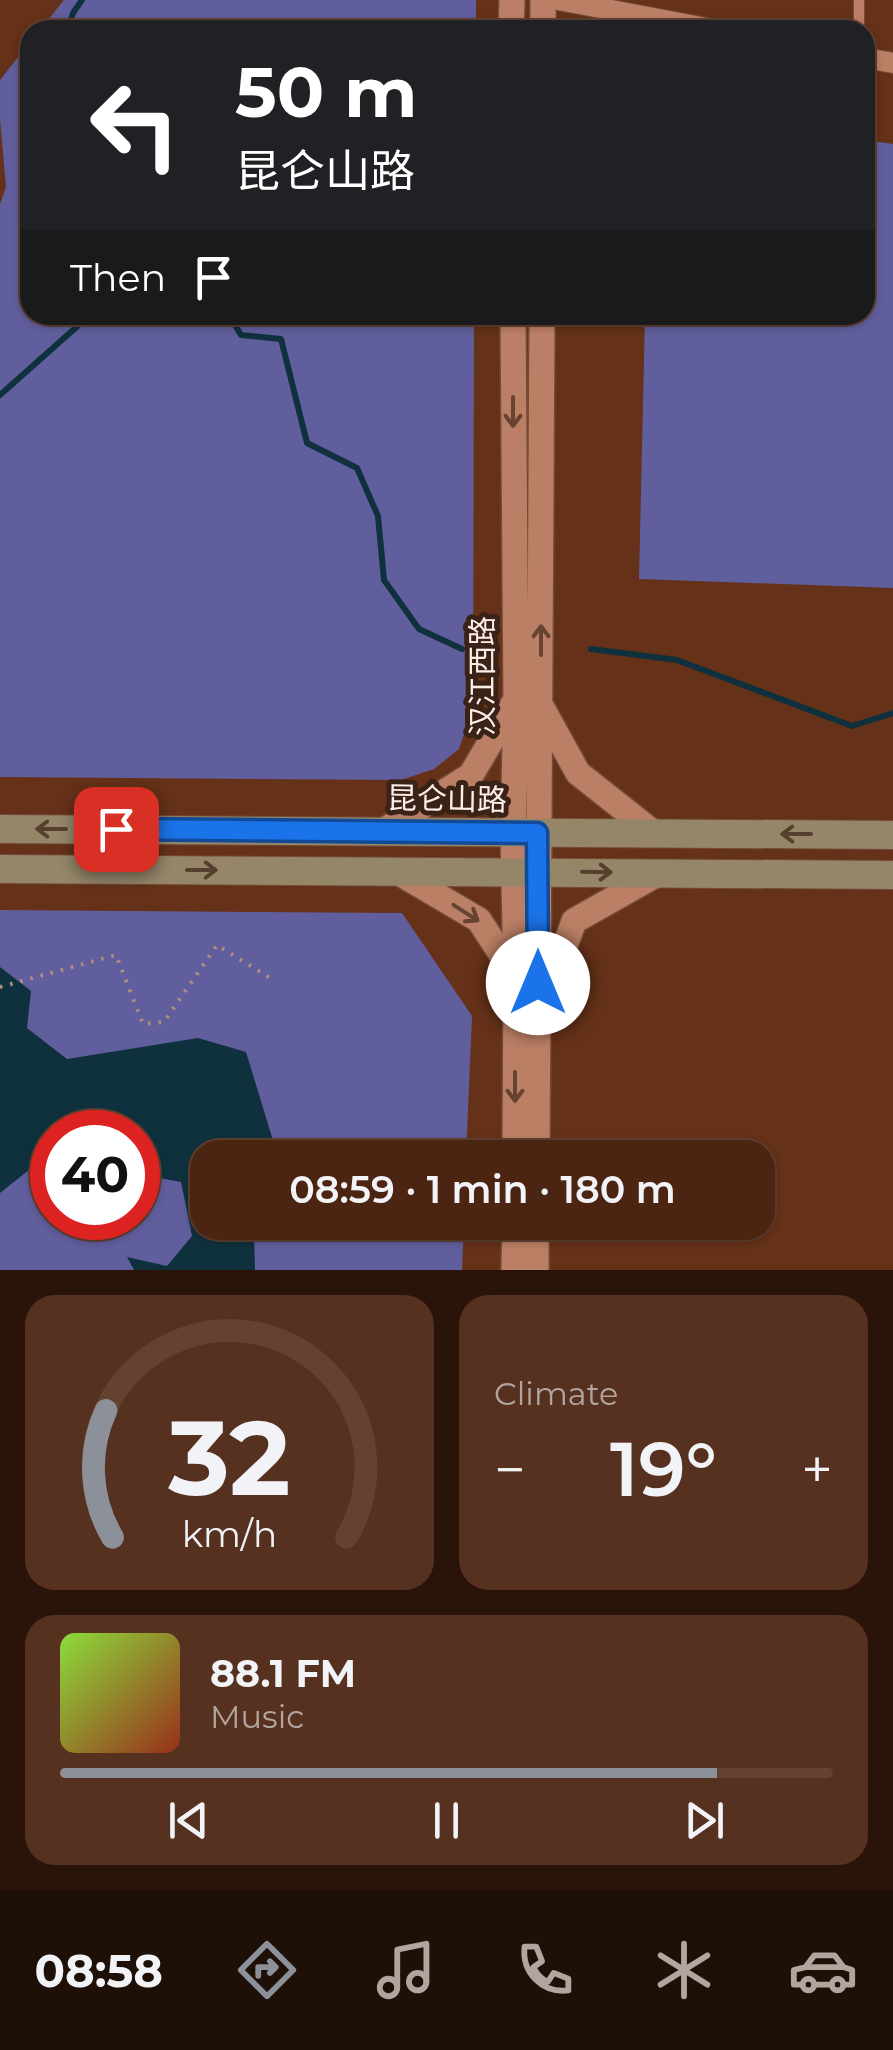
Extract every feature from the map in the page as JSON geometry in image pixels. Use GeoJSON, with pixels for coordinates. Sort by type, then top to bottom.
{"type":"FeatureCollection","features":[{"type":"Feature","properties":{"kind":"main road","name":"昆仑山路"},"geometry":{"type":"LineString","coordinates":[[0,829],[893,835]]}},
{"type":"Feature","properties":{"kind":"main road"},"geometry":{"type":"LineString","coordinates":[[0,869],[893,875]]}},
{"type":"Feature","properties":{"kind":"street"},"geometry":{"type":"LineString","coordinates":[[558,0],[665,20]]}},
{"type":"Feature","properties":{"kind":"street","name":"汉江西路"},"geometry":{"type":"LineString","coordinates":[[512,325],[528,703]]}},
{"type":"Feature","properties":{"kind":"street","name":"汉江西路"},"geometry":{"type":"LineString","coordinates":[[537,1140],[538,1020],[525,833],[542,325]]}},
{"type":"Feature","properties":{"kind":"street"},"geometry":{"type":"LineString","coordinates":[[385,830],[472,775],[528,703],[578,773],[655,834]]}},
{"type":"Feature","properties":{"kind":"street"},"geometry":{"type":"LineString","coordinates":[[396,871],[479,920],[516,977]]}},
{"type":"Feature","properties":{"kind":"street","name":"汉江西路"},"geometry":{"type":"LineString","coordinates":[[515,1140],[516,977],[526,872]]}},
{"type":"Feature","properties":{"kind":"street"},"geometry":{"type":"LineString","coordinates":[[538,1020],[574,921],[659,873]]}},
{"type":"Feature","properties":{"kind":"street"},"geometry":{"type":"LineString","coordinates":[[514,1270],[515,1240]]}},
{"type":"Feature","properties":{"kind":"street"},"geometry":{"type":"LineString","coordinates":[[536,1240],[536,1270]]}},
{"type":"Feature","properties":{"kind":"path"},"geometry":{"type":"LineString","coordinates":[[0,987],[116,955],[144,1024],[164,1022],[217,945],[270,978]]}},
{"type":"Feature","properties":{"kind":"shaded area"},"geometry":{"type":"Polygon","coordinates":[[[64,0],[476,0],[476,20],[48,20],[64,0]]]}},
{"type":"Feature","properties":{"kind":"shaded area"},"geometry":{"type":"Polygon","coordinates":[[[20,55],[20,325],[474,325],[473,708],[459,749],[434,769],[401,780],[0,777],[0,204],[6,187],[0,80],[20,55]]]}},
{"type":"Feature","properties":{"kind":"shaded area"},"geometry":{"type":"Polygon","coordinates":[[[875,141],[893,144],[893,588],[639,579],[645,325],[875,325],[875,141]]]}},
{"type":"Feature","properties":{"kind":"shaded area"},"geometry":{"type":"Polygon","coordinates":[[[0,910],[402,913],[472,1016],[467,1140],[190,1140],[190,1240],[463,1240],[462,1270],[0,1270],[0,910]]]}},
{"type":"Feature","properties":{"kind":"water"},"geometry":{"type":"Polygon","coordinates":[[[0,967],[31,991],[27,1028],[67,1059],[198,1038],[246,1052],[273,1140],[190,1140],[190,1226],[181,1182],[160,1178],[160,1110],[30,1110],[30,1169],[0,1193],[0,967]]]}},
{"type":"Feature","properties":{"kind":"water"},"geometry":{"type":"Polygon","coordinates":[[[190,1238],[254,1240],[255,1270],[134,1270],[127,1257],[167,1266],[190,1238]]]}},
{"type":"Feature","properties":{"kind":"waterway"},"geometry":{"type":"LineString","coordinates":[[71,20],[82,0]]}},
{"type":"Feature","properties":{"kind":"waterway"},"geometry":{"type":"LineString","coordinates":[[0,395],[79,325]]}},
{"type":"Feature","properties":{"kind":"waterway"},"geometry":{"type":"LineString","coordinates":[[235,325],[241,335],[281,339],[307,443],[357,468],[378,516],[384,580],[419,629],[462,649]]}},
{"type":"Feature","properties":{"kind":"waterway"},"geometry":{"type":"LineString","coordinates":[[591,649],[677,660],[852,726],[893,713]]}},
{"type":"Feature","properties":{"kind":"route"},"geometry":{"type":"LineString","coordinates":[[116,829],[537,833],[538,983]]}}]}
